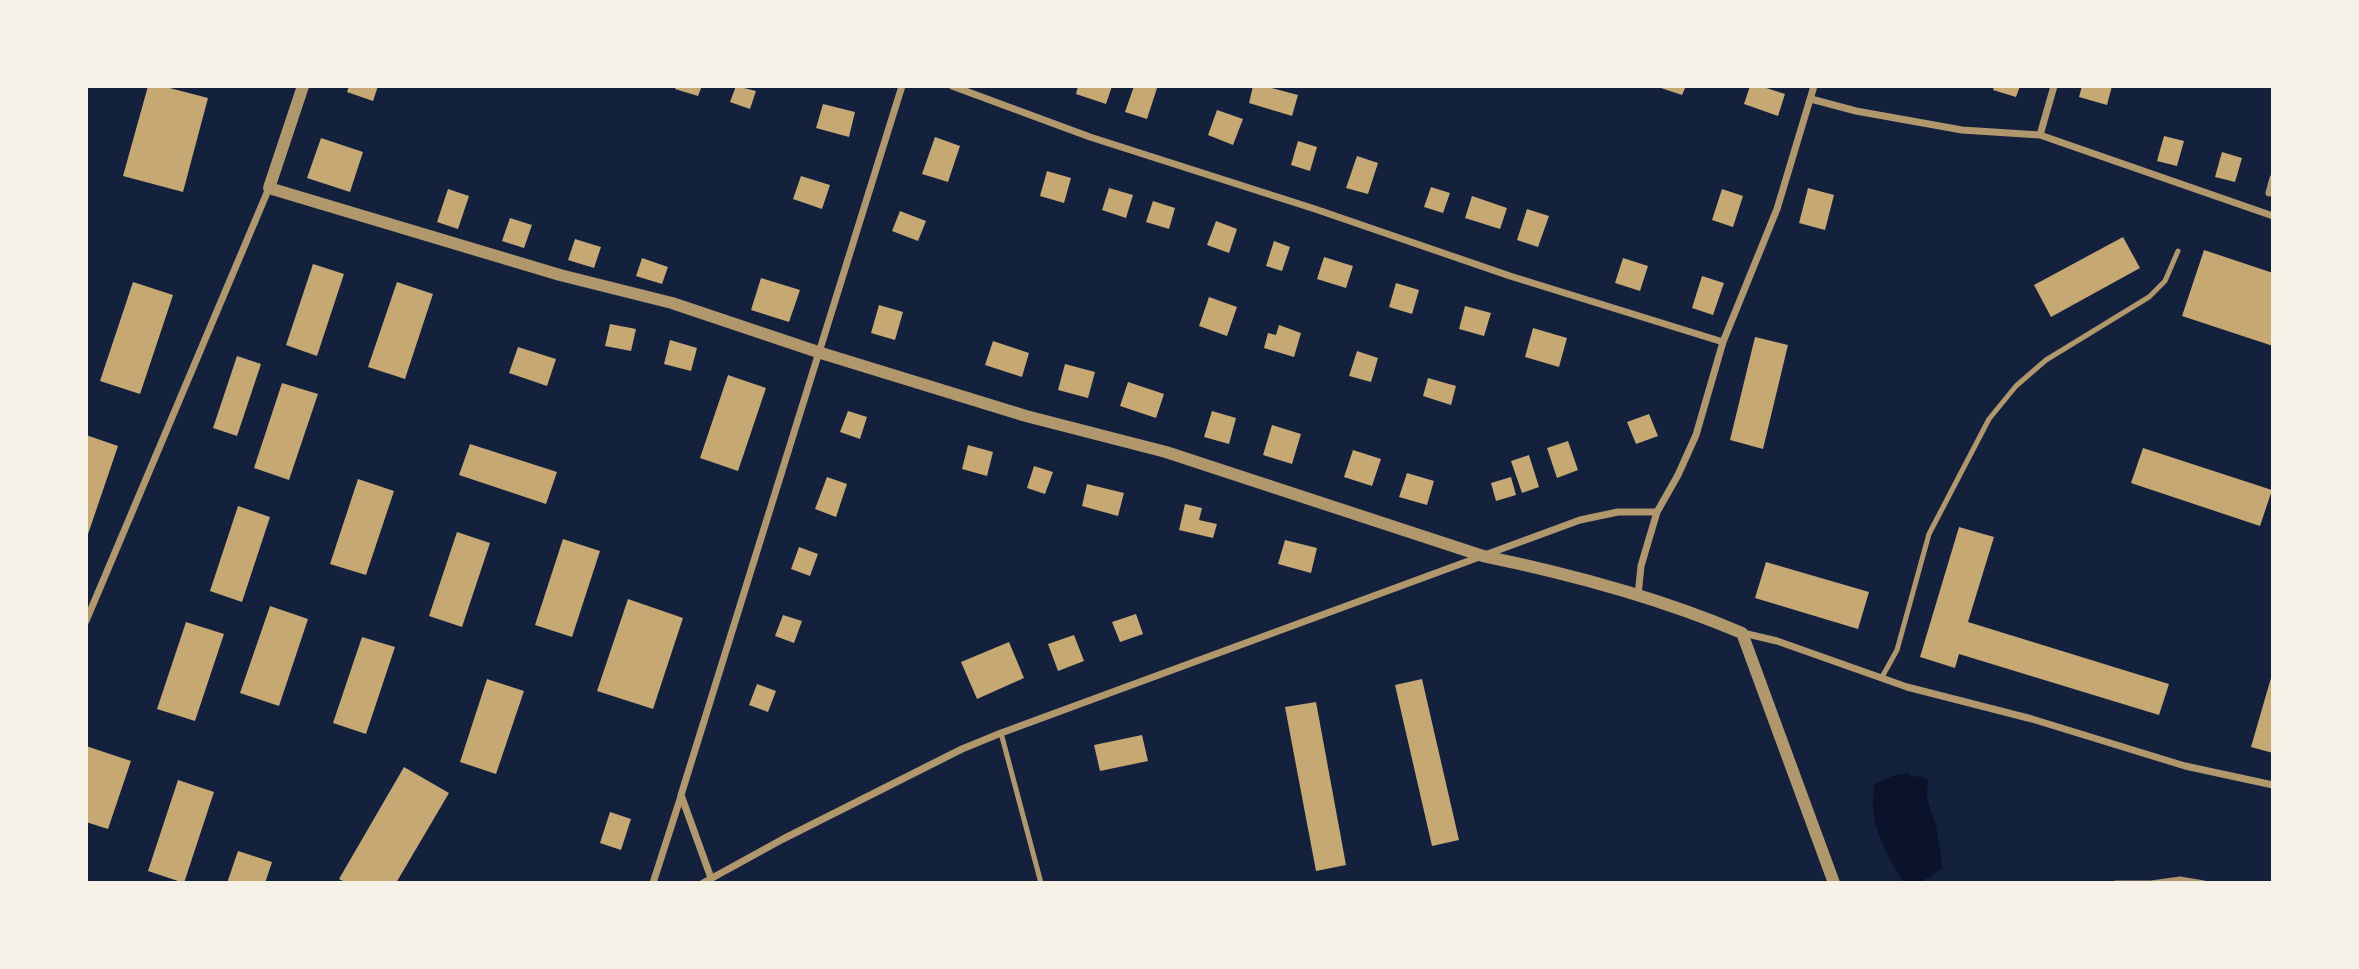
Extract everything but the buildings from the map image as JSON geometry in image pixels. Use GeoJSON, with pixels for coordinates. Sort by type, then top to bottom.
{"type":"FeatureCollection","features":[{"type":"Feature","properties":{"kind":"street"},"geometry":{"type":"LineString","coordinates":[[86,620],[269,188],[303,86]]}},
{"type":"Feature","properties":{"kind":"street"},"geometry":{"type":"LineString","coordinates":[[653,883],[821,353],[902,86]]}},
{"type":"Feature","properties":{"kind":"street"},"geometry":{"type":"LineString","coordinates":[[952,86],[1090,137],[1315,209],[1510,276],[1723,342]]}},
{"type":"Feature","properties":{"kind":"street"},"geometry":{"type":"LineString","coordinates":[[1638,596],[1641,566],[1657,512],[1696,435],[1723,342],[1777,209],[1814,86]]}},
{"type":"Feature","properties":{"kind":"street"},"geometry":{"type":"LineString","coordinates":[[2040,135],[2054,86]]}},
{"type":"Feature","properties":{"kind":"street"},"geometry":{"type":"LineString","coordinates":[[1811,99],[1856,111],[1962,130],[2040,135],[2273,216]]}},
{"type":"Feature","properties":{"kind":"street"},"geometry":{"type":"LineString","coordinates":[[2269,193],[2273,178]]}},
{"type":"Feature","properties":{"kind":"street"},"geometry":{"type":"LineString","coordinates":[[269,188],[560,275],[672,303],[821,353],[1026,416],[1166,452],[1483,556],[1529,565],[1638,596],[1907,687],[2032,719],[2185,766],[2273,785]]}},
{"type":"Feature","properties":{"kind":"street"},"geometry":{"type":"LineString","coordinates":[[703,883],[950,755],[1001,733],[1580,520],[1618,512],[1657,512]]}},
{"type":"Feature","properties":{"kind":"street"},"geometry":{"type":"LineString","coordinates":[[1742,633],[1834,883]]}},
{"type":"Feature","properties":{"kind":"street"},"geometry":{"type":"LineString","coordinates":[[681,795],[711,878]]}},
{"type":"Feature","properties":{"kind":"lane"},"geometry":{"type":"LineString","coordinates":[[1882,677],[1897,650],[1929,534],[1989,419],[2016,386],[2046,360],[2149,297],[2165,281],[2178,251]]}},
{"type":"Feature","properties":{"kind":"lane"},"geometry":{"type":"LineString","coordinates":[[1001,733],[1041,883]]}},
{"type":"Feature","properties":{"kind":"lane"},"geometry":{"type":"LineString","coordinates":[[2116,883],[2151,883],[2180,878],[2204,883]]}},
{"type":"Feature","properties":{"kind":"water"},"geometry":{"type":"Polygon","coordinates":[[[1908,773],[1912,777],[1920,776],[1928,780],[1927,798],[1936,826],[1943,868],[1923,881],[1904,883],[1879,836],[1873,797],[1875,783],[1908,773]]]}}]}
